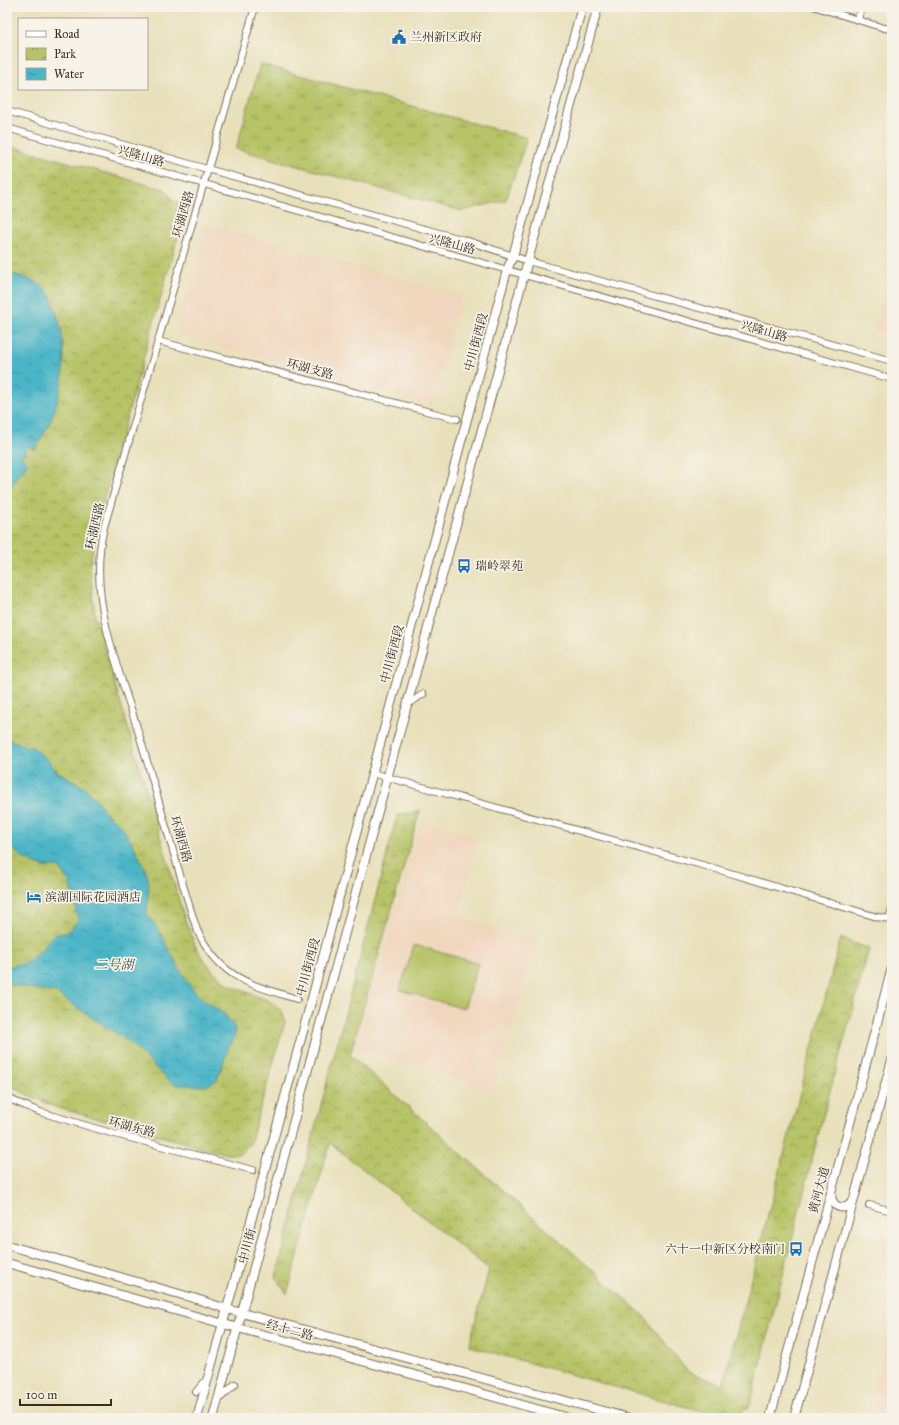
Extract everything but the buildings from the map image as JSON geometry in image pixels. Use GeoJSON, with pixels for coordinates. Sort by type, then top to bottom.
{"type":"FeatureCollection","features":[{"type":"Feature","properties":{"kind":"main road","name":"中川街西段"},"geometry":{"type":"LineString","coordinates":[[223,1324],[248,1226],[311,1002],[507,270],[513,256],[582,7]]}},
{"type":"Feature","properties":{"kind":"main road"},"geometry":{"type":"LineString","coordinates":[[387,777],[598,7]]}},
{"type":"Feature","properties":{"kind":"main road"},"geometry":{"type":"LineString","coordinates":[[522,223],[526,229],[531,230],[537,228]]}},
{"type":"Feature","properties":{"kind":"main road","name":"中川街"},"geometry":{"type":"LineString","coordinates":[[213,1418],[387,777]]}},
{"type":"Feature","properties":{"kind":"main road","name":"黄河大道"},"geometry":{"type":"LineString","coordinates":[[770,1418],[892,968]]}},
{"type":"Feature","properties":{"kind":"main road"},"geometry":{"type":"LineString","coordinates":[[794,1418],[892,1060]]}},
{"type":"Feature","properties":{"kind":"main road"},"geometry":{"type":"LineString","coordinates":[[831,1192],[832,1200],[841,1208],[849,1206],[854,1199]]}},
{"type":"Feature","properties":{"kind":"main road"},"geometry":{"type":"LineString","coordinates":[[7,1245],[227,1309],[629,1418]]}},
{"type":"Feature","properties":{"kind":"main road","name":"经十二路"},"geometry":{"type":"LineString","coordinates":[[7,1262],[223,1324],[568,1418]]}},
{"type":"Feature","properties":{"kind":"main road"},"geometry":{"type":"LineString","coordinates":[[197,1418],[223,1324]]}},
{"type":"Feature","properties":{"kind":"street","name":"环湖西路"},"geometry":{"type":"LineString","coordinates":[[255,7],[207,169],[102,538],[98,566],[104,619],[197,930],[214,958],[236,976],[244,981],[297,999]]}},
{"type":"Feature","properties":{"kind":"street"},"geometry":{"type":"LineString","coordinates":[[816,7],[884,28],[892,29]]}},
{"type":"Feature","properties":{"kind":"street"},"geometry":{"type":"LineString","coordinates":[[858,20],[861,7]]}},
{"type":"Feature","properties":{"kind":"street","name":"兴隆山路"},"geometry":{"type":"LineString","coordinates":[[7,111],[207,169],[468,241],[528,261],[892,360]]}},
{"type":"Feature","properties":{"kind":"street","name":"兴隆山路"},"geometry":{"type":"LineString","coordinates":[[7,128],[203,185],[524,274],[892,379]]}},
{"type":"Feature","properties":{"kind":"street","name":"环湖支路"},"geometry":{"type":"LineString","coordinates":[[158,341],[457,419]]}},
{"type":"Feature","properties":{"kind":"street"},"geometry":{"type":"LineString","coordinates":[[407,705],[423,694]]}},
{"type":"Feature","properties":{"kind":"street"},"geometry":{"type":"LineString","coordinates":[[372,773],[720,870],[889,920],[892,908]]}},
{"type":"Feature","properties":{"kind":"street","name":"环湖东路"},"geometry":{"type":"LineString","coordinates":[[7,1098],[40,1112],[111,1133],[253,1170]]}},
{"type":"Feature","properties":{"kind":"street"},"geometry":{"type":"LineString","coordinates":[[869,1205],[892,1211]]}},
{"type":"Feature","properties":{"kind":"street"},"geometry":{"type":"LineString","coordinates":[[196,1392],[208,1378]]}},
{"type":"Feature","properties":{"kind":"street"},"geometry":{"type":"LineString","coordinates":[[218,1400],[234,1384]]}},
{"type":"Feature","properties":{"kind":"shaded area"},"geometry":{"type":"Polygon","coordinates":[[[206,224],[462,296],[432,406],[175,334],[206,224]]]}},
{"type":"Feature","properties":{"kind":"shaded area"},"geometry":{"type":"Polygon","coordinates":[[[892,267],[892,335],[874,331],[892,267]]]}},
{"type":"Feature","properties":{"kind":"shaded area"},"geometry":{"type":"Polygon","coordinates":[[[421,820],[480,837],[457,917],[537,941],[493,1090],[353,1048],[421,820]]]}},
{"type":"Feature","properties":{"kind":"shaded area"},"geometry":{"type":"Polygon","coordinates":[[[892,1322],[892,1418],[865,1418],[892,1322]]]}},
{"type":"Feature","properties":{"kind":"green space"},"geometry":{"type":"Polygon","coordinates":[[[260,64],[527,138],[506,200],[462,211],[236,149],[260,64]]]}},
{"type":"Feature","properties":{"kind":"green space"},"geometry":{"type":"Polygon","coordinates":[[[7,145],[166,190],[172,200],[178,202],[185,211],[104,499],[95,535],[90,566],[95,617],[185,920],[197,950],[213,971],[229,985],[272,1002],[282,1011],[285,1022],[250,1144],[240,1154],[226,1154],[55,1107],[7,1084],[7,145]]]}},
{"type":"Feature","properties":{"kind":"green space"},"geometry":{"type":"Polygon","coordinates":[[[420,810],[350,1055],[643,1315],[688,1372],[723,1385],[841,938],[869,949],[820,1128],[750,1406],[735,1418],[715,1415],[469,1346],[489,1269],[330,1143],[287,1294],[276,1277],[397,816],[420,810]]]}},
{"type":"Feature","properties":{"kind":"green space"},"geometry":{"type":"Polygon","coordinates":[[[414,945],[478,963],[464,1009],[400,990],[414,945]]]}},
{"type":"Feature","properties":{"kind":"water"},"geometry":{"type":"Polygon","coordinates":[[[7,273],[18,275],[35,282],[44,288],[49,294],[60,327],[64,364],[58,400],[52,418],[34,450],[29,446],[21,456],[28,463],[17,476],[7,494],[7,273]]]}},
{"type":"Feature","properties":{"kind":"water","name":"二号湖"},"geometry":{"type":"Polygon","coordinates":[[[7,739],[28,747],[32,747],[49,761],[55,770],[84,787],[97,800],[107,815],[116,821],[123,829],[136,850],[147,874],[149,884],[147,914],[190,985],[197,994],[226,1016],[234,1026],[235,1033],[232,1044],[230,1044],[217,1080],[207,1086],[178,1085],[171,1083],[129,1042],[57,993],[7,984],[7,963],[10,966],[25,964],[42,949],[52,936],[69,931],[78,920],[69,881],[59,867],[43,867],[24,859],[7,844],[7,739]]]}},
{"type":"Feature","properties":{"kind":"place","name":"兰州新区政府"},"geometry":{"type":"Point","coordinates":[399,37]}},
{"type":"Feature","properties":{"kind":"place","name":"瑞岭翠苑"},"geometry":{"type":"Point","coordinates":[464,566]}},
{"type":"Feature","properties":{"kind":"place","name":"滨湖国际花园酒店"},"geometry":{"type":"Point","coordinates":[34,897]}},
{"type":"Feature","properties":{"kind":"place","name":"六十一中新区分校南门"},"geometry":{"type":"Point","coordinates":[796,1249]}}]}
